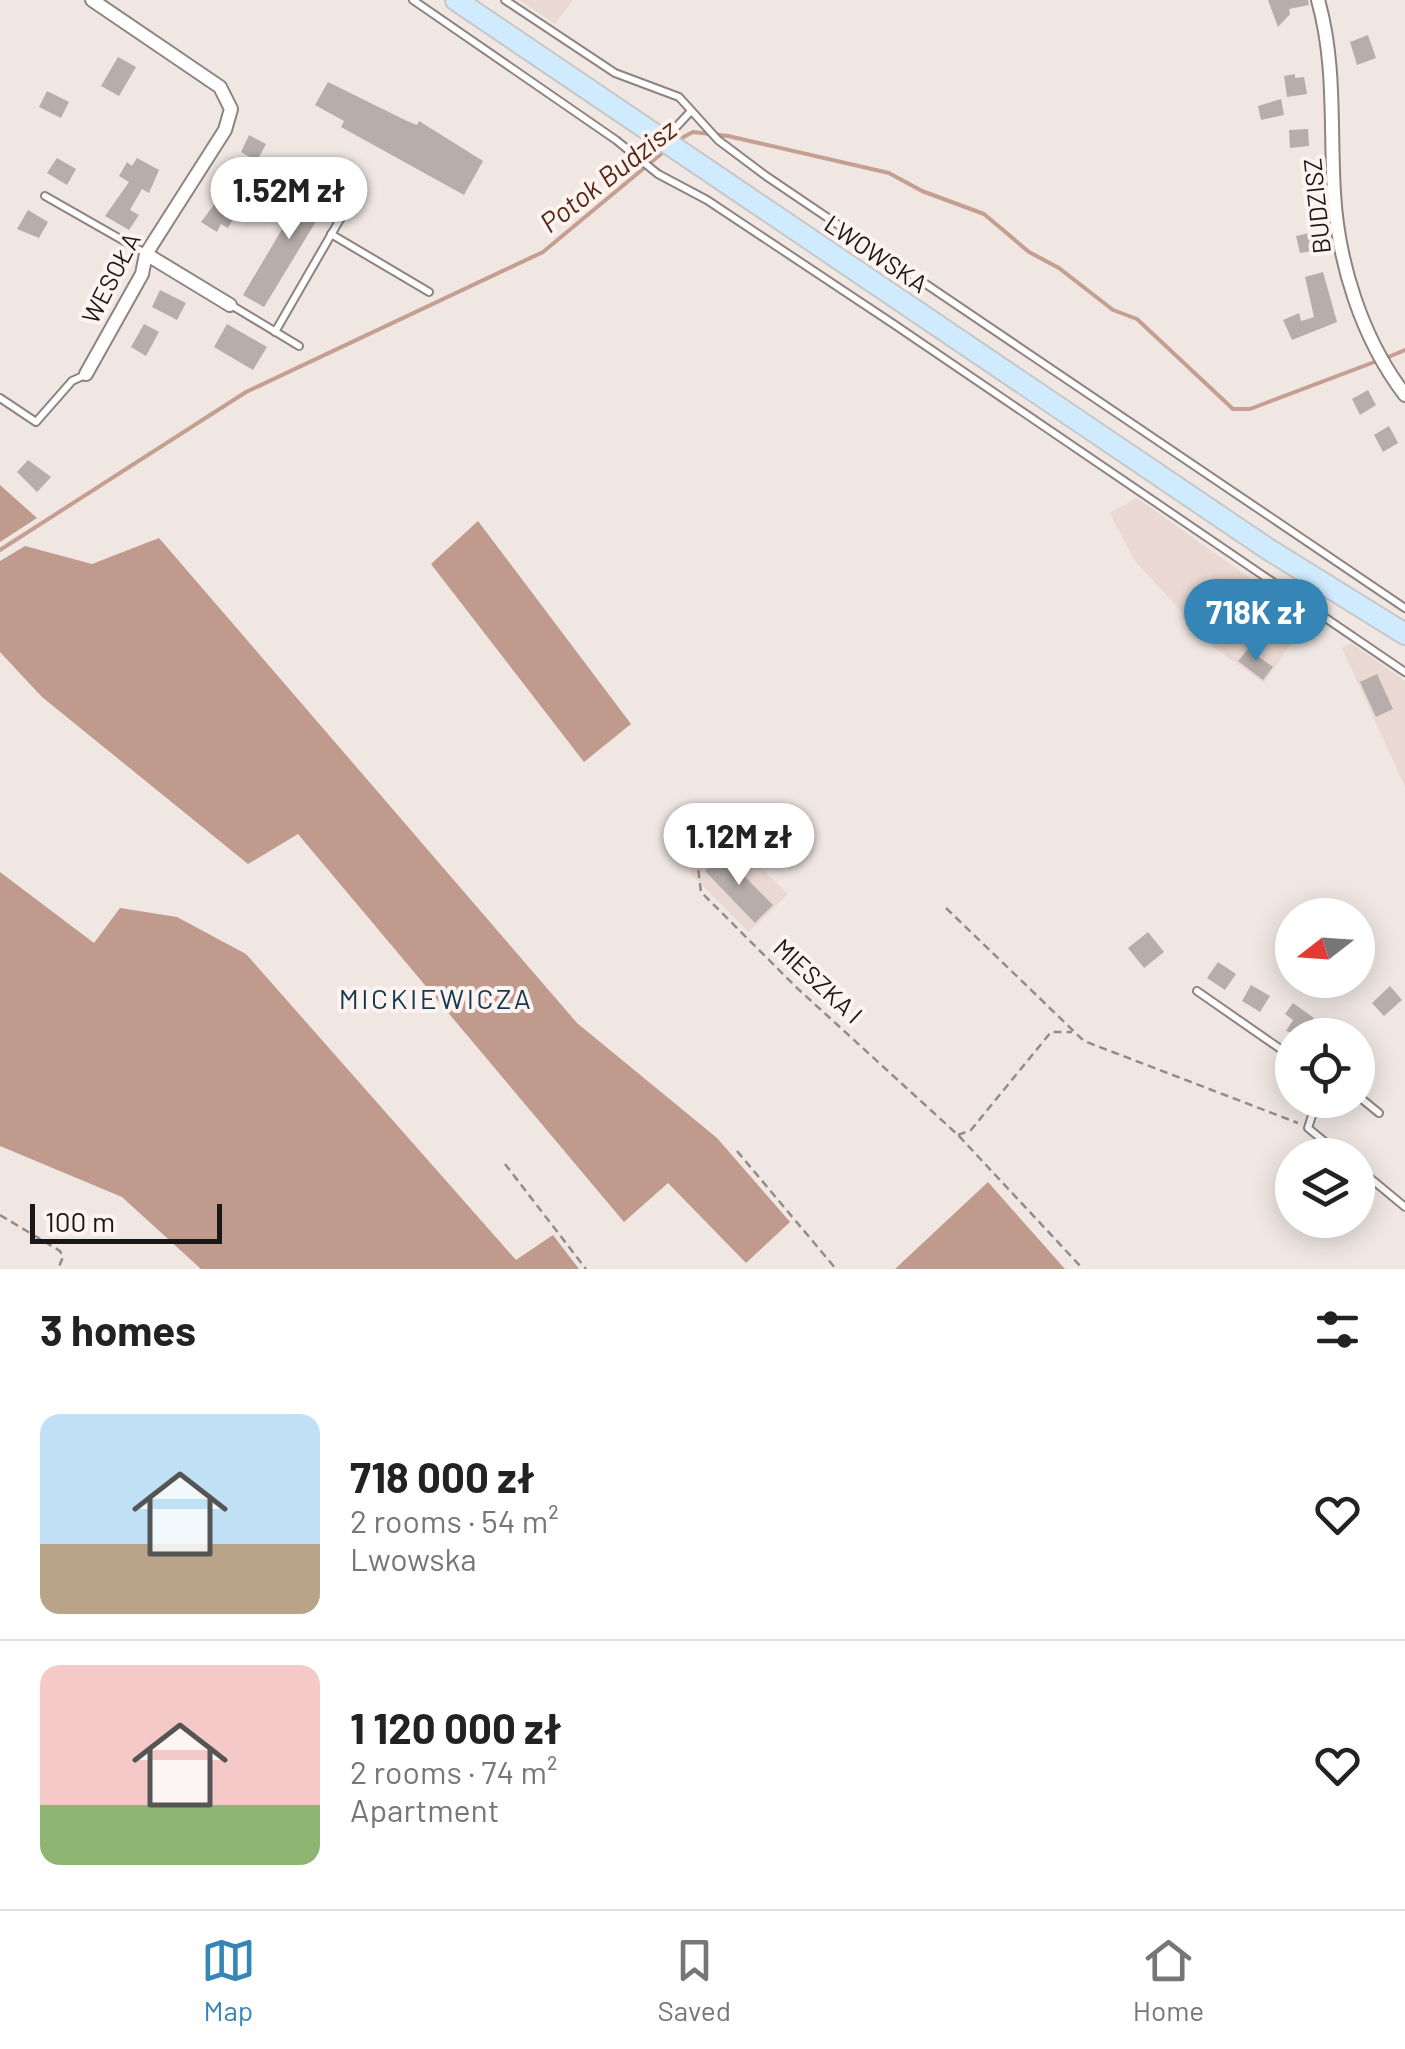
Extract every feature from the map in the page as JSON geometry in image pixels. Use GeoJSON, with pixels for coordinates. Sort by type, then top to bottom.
{"type":"FeatureCollection","features":[{"type":"Feature","properties":{"kind":"main road","name":"LWOWSKA"},"geometry":{"type":"LineString","coordinates":[[467,3],[1242,532],[1405,634]]}},
{"type":"Feature","properties":{"kind":"main road","name":"LWOWSKA"},"geometry":{"type":"LineString","coordinates":[[1268,549],[1312,586],[1405,650]]}},
{"type":"Feature","properties":{"kind":"street","name":"WESOŁA"},"geometry":{"type":"LineString","coordinates":[[86,374],[142,274],[146,254],[225,130],[231,109],[220,87],[92,0]]}},
{"type":"Feature","properties":{"kind":"street","name":"BUDZISZ"},"geometry":{"type":"LineString","coordinates":[[1318,0],[1329,50],[1337,220],[1357,301],[1381,361],[1405,395]]}},
{"type":"Feature","properties":{"kind":"street"},"geometry":{"type":"LineString","coordinates":[[146,254],[230,305]]}},
{"type":"Feature","properties":{"kind":"lane"},"geometry":{"type":"LineString","coordinates":[[412,0],[609,135],[658,174],[724,211],[1405,672]]}},
{"type":"Feature","properties":{"kind":"lane"},"geometry":{"type":"LineString","coordinates":[[505,0],[615,73],[680,97],[718,140],[1405,608]]}},
{"type":"Feature","properties":{"kind":"lane"},"geometry":{"type":"LineString","coordinates":[[664,140],[691,110]]}},
{"type":"Feature","properties":{"kind":"lane"},"geometry":{"type":"LineString","coordinates":[[609,135],[625,113]]}},
{"type":"Feature","properties":{"kind":"lane"},"geometry":{"type":"LineString","coordinates":[[275,332],[354,195]]}},
{"type":"Feature","properties":{"kind":"lane"},"geometry":{"type":"LineString","coordinates":[[45,196],[146,254]]}},
{"type":"Feature","properties":{"kind":"lane"},"geometry":{"type":"LineString","coordinates":[[331,234],[429,292]]}},
{"type":"Feature","properties":{"kind":"lane"},"geometry":{"type":"LineString","coordinates":[[230,305],[300,346]]}},
{"type":"Feature","properties":{"kind":"lane"},"geometry":{"type":"LineString","coordinates":[[0,398],[36,422],[72,381],[86,374]]}},
{"type":"Feature","properties":{"kind":"lane"},"geometry":{"type":"LineString","coordinates":[[1229,552],[1242,532]]}},
{"type":"Feature","properties":{"kind":"lane"},"geometry":{"type":"LineString","coordinates":[[1197,991],[1275,1045]]}},
{"type":"Feature","properties":{"kind":"lane"},"geometry":{"type":"LineString","coordinates":[[1375,1110],[1379,1113]]}},
{"type":"Feature","properties":{"kind":"lane"},"geometry":{"type":"LineString","coordinates":[[1311,1118],[1308,1128],[1320,1138]]}},
{"type":"Feature","properties":{"kind":"lane"},"geometry":{"type":"LineString","coordinates":[[1375,1182],[1405,1207]]}},
{"type":"Feature","properties":{"kind":"path","name":"MIESZKA I"},"geometry":{"type":"LineString","coordinates":[[725,843],[698,868],[701,892],[796,988],[958,1135]]}},
{"type":"Feature","properties":{"kind":"path"},"geometry":{"type":"LineString","coordinates":[[946,908],[1084,1041],[1176,1080],[1308,1128]]}},
{"type":"Feature","properties":{"kind":"path"},"geometry":{"type":"LineString","coordinates":[[1074,1032],[1051,1032],[971,1130],[958,1135],[1083,1269]]}},
{"type":"Feature","properties":{"kind":"path"},"geometry":{"type":"LineString","coordinates":[[736,1151],[836,1269]]}},
{"type":"Feature","properties":{"kind":"path"},"geometry":{"type":"LineString","coordinates":[[505,1164],[586,1269]]}},
{"type":"Feature","properties":{"kind":"path"},"geometry":{"type":"LineString","coordinates":[[0,1215],[60,1250],[63,1257],[58,1269]]}},
{"type":"Feature","properties":{"kind":"shaded area"},"geometry":{"type":"Polygon","coordinates":[[[519,0],[573,0],[555,24],[519,0]]]}},
{"type":"Feature","properties":{"kind":"shaded area"},"geometry":{"type":"Polygon","coordinates":[[[0,485],[37,518],[0,542],[0,485]]]}},
{"type":"Feature","properties":{"kind":"shaded area"},"geometry":{"type":"Polygon","coordinates":[[[1137,498],[1308,619],[1264,683],[1188,629],[1180,610],[1134,560],[1110,513],[1137,498]]]}},
{"type":"Feature","properties":{"kind":"shaded area"},"geometry":{"type":"Polygon","coordinates":[[[478,521],[631,724],[584,762],[431,564],[478,521]]]}},
{"type":"Feature","properties":{"kind":"shaded area"},"geometry":{"type":"Polygon","coordinates":[[[159,538],[577,1023],[717,1138],[790,1222],[746,1263],[668,1183],[624,1222],[298,834],[248,864],[42,697],[0,652],[0,561],[25,546],[92,564],[159,538]]]}},
{"type":"Feature","properties":{"kind":"shaded area"},"geometry":{"type":"Polygon","coordinates":[[[1351,643],[1405,681],[1405,787],[1342,648],[1351,643]]]}},
{"type":"Feature","properties":{"kind":"shaded area"},"geometry":{"type":"Polygon","coordinates":[[[727,834],[788,894],[749,932],[689,872],[727,834]]]}},
{"type":"Feature","properties":{"kind":"shaded area"},"geometry":{"type":"Polygon","coordinates":[[[0,872],[94,943],[120,908],[177,917],[246,954],[516,1260],[553,1235],[579,1269],[201,1269],[122,1197],[0,1146],[0,872]]]}},
{"type":"Feature","properties":{"kind":"shaded area"},"geometry":{"type":"Polygon","coordinates":[[[988,1182],[1065,1269],[895,1269],[988,1182]]]}},
{"type":"Feature","properties":{"kind":"building"},"geometry":{"type":"Polygon","coordinates":[[[1268,0],[1308,0],[1309,5],[1289,9],[1290,14],[1278,27],[1268,0]]]}},
{"type":"Feature","properties":{"kind":"building"},"geometry":{"type":"Polygon","coordinates":[[[1368,35],[1376,58],[1357,65],[1350,42],[1368,35]]]}},
{"type":"Feature","properties":{"kind":"building"},"geometry":{"type":"Polygon","coordinates":[[[118,57],[136,67],[119,96],[101,86],[118,57]]]}},
{"type":"Feature","properties":{"kind":"building"},"geometry":{"type":"Polygon","coordinates":[[[1295,74],[1295,78],[1304,77],[1307,94],[1287,97],[1284,76],[1295,74]]]}},
{"type":"Feature","properties":{"kind":"building"},"geometry":{"type":"Polygon","coordinates":[[[328,82],[405,120],[417,125],[419,121],[483,161],[464,195],[341,127],[344,121],[315,105],[328,82]]]}},
{"type":"Feature","properties":{"kind":"building"},"geometry":{"type":"Polygon","coordinates":[[[47,91],[69,102],[61,118],[39,107],[47,91]]]}},
{"type":"Feature","properties":{"kind":"building"},"geometry":{"type":"Polygon","coordinates":[[[1281,99],[1284,115],[1261,120],[1258,106],[1281,99]]]}},
{"type":"Feature","properties":{"kind":"building"},"geometry":{"type":"Polygon","coordinates":[[[1308,129],[1309,146],[1290,148],[1289,130],[1308,129]]]}},
{"type":"Feature","properties":{"kind":"building"},"geometry":{"type":"Polygon","coordinates":[[[249,135],[266,144],[257,161],[241,152],[249,135]]]}},
{"type":"Feature","properties":{"kind":"building"},"geometry":{"type":"Polygon","coordinates":[[[57,158],[76,169],[67,185],[47,173],[57,158]]]}},
{"type":"Feature","properties":{"kind":"building"},"geometry":{"type":"Polygon","coordinates":[[[137,158],[159,170],[149,193],[142,189],[130,210],[139,215],[129,230],[105,216],[129,182],[119,176],[127,162],[132,166],[137,158]]]}},
{"type":"Feature","properties":{"kind":"building"},"geometry":{"type":"Polygon","coordinates":[[[231,170],[258,188],[249,203],[244,200],[228,228],[221,224],[217,232],[201,222],[226,189],[221,186],[231,170]]]}},
{"type":"Feature","properties":{"kind":"building"},"geometry":{"type":"Polygon","coordinates":[[[313,177],[335,190],[264,307],[243,295],[313,177]]]}},
{"type":"Feature","properties":{"kind":"building"},"geometry":{"type":"Polygon","coordinates":[[[28,210],[48,222],[39,238],[17,229],[28,210]]]}},
{"type":"Feature","properties":{"kind":"building"},"geometry":{"type":"Polygon","coordinates":[[[1314,232],[1318,250],[1300,253],[1296,236],[1314,232]]]}},
{"type":"Feature","properties":{"kind":"building"},"geometry":{"type":"Polygon","coordinates":[[[1323,272],[1337,322],[1292,340],[1283,320],[1299,313],[1301,321],[1314,317],[1305,277],[1323,272]]]}},
{"type":"Feature","properties":{"kind":"building"},"geometry":{"type":"Polygon","coordinates":[[[160,290],[186,303],[177,320],[152,307],[160,290]]]}},
{"type":"Feature","properties":{"kind":"building"},"geometry":{"type":"Polygon","coordinates":[[[144,324],[159,332],[146,356],[131,347],[144,324]]]}},
{"type":"Feature","properties":{"kind":"building"},"geometry":{"type":"Polygon","coordinates":[[[227,324],[267,347],[253,370],[214,347],[227,324]]]}},
{"type":"Feature","properties":{"kind":"building"},"geometry":{"type":"Polygon","coordinates":[[[1368,390],[1376,405],[1360,415],[1352,399],[1368,390]]]}},
{"type":"Feature","properties":{"kind":"building"},"geometry":{"type":"Polygon","coordinates":[[[1389,426],[1398,443],[1383,452],[1374,435],[1389,426]]]}},
{"type":"Feature","properties":{"kind":"building"},"geometry":{"type":"Polygon","coordinates":[[[28,460],[51,477],[37,492],[17,472],[28,460]]]}},
{"type":"Feature","properties":{"kind":"building"},"geometry":{"type":"Polygon","coordinates":[[[1227,600],[1246,613],[1229,638],[1210,625],[1227,600]]]}},
{"type":"Feature","properties":{"kind":"building"},"geometry":{"type":"Polygon","coordinates":[[[1248,649],[1273,667],[1263,680],[1238,661],[1248,649]]]}},
{"type":"Feature","properties":{"kind":"building"},"geometry":{"type":"Polygon","coordinates":[[[1377,674],[1393,709],[1376,717],[1360,682],[1377,674]]]}},
{"type":"Feature","properties":{"kind":"building"},"geometry":{"type":"Polygon","coordinates":[[[722,854],[773,905],[755,923],[705,871],[722,854]]]}},
{"type":"Feature","properties":{"kind":"building"},"geometry":{"type":"Polygon","coordinates":[[[1148,932],[1164,952],[1144,968],[1128,948],[1148,932]]]}},
{"type":"Feature","properties":{"kind":"building"},"geometry":{"type":"Polygon","coordinates":[[[1218,962],[1236,974],[1225,990],[1207,978],[1218,962]]]}},
{"type":"Feature","properties":{"kind":"building"},"geometry":{"type":"Polygon","coordinates":[[[1251,985],[1270,996],[1260,1012],[1242,1001],[1251,985]]]}},
{"type":"Feature","properties":{"kind":"building"},"geometry":{"type":"Polygon","coordinates":[[[1390,986],[1402,1000],[1384,1016],[1372,1003],[1390,986]]]}},
{"type":"Feature","properties":{"kind":"building"},"geometry":{"type":"Polygon","coordinates":[[[1293,1003],[1314,1018],[1290,1018],[1285,1014],[1293,1003]]]}},
{"type":"Feature","properties":{"kind":"waterway","name":"Potok Budzisz"},"geometry":{"type":"LineString","coordinates":[[678,140],[693,132],[728,136],[889,173],[922,191],[984,214],[1029,252],[1059,268],[1113,310],[1137,319],[1233,409],[1250,409],[1377,361]]}},
{"type":"Feature","properties":{"kind":"waterway","name":"Potok Budzisz"},"geometry":{"type":"LineString","coordinates":[[0,550],[246,392],[543,252],[667,149]]}},
{"type":"Feature","properties":{"kind":"waterway","name":"Potok Budzisz"},"geometry":{"type":"LineString","coordinates":[[1386,358],[1405,350]]}},
{"type":"Feature","properties":{"kind":"district","name":"MICKIEWICZA"},"geometry":{"type":"Point","coordinates":[436,999]}}]}
